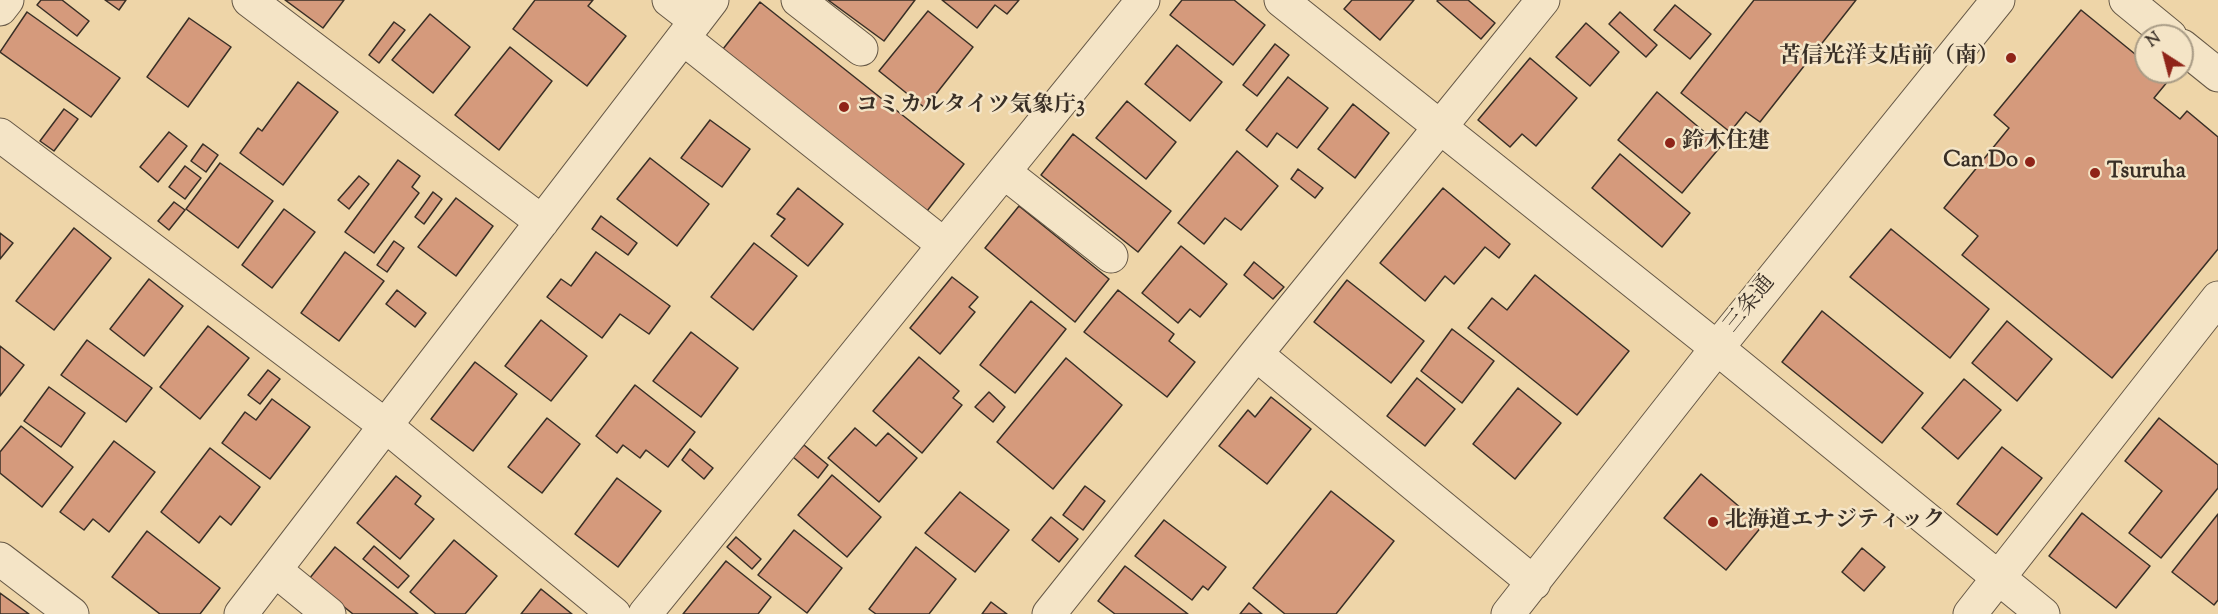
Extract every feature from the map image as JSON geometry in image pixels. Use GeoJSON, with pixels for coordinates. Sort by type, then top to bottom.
{"type":"FeatureCollection","features":[{"type":"Feature","properties":{"kind":"street"},"geometry":{"type":"LineString","coordinates":[[0,9],[7,0]]}},
{"type":"Feature","properties":{"kind":"street"},"geometry":{"type":"LineString","coordinates":[[249,0],[542,222]]}},
{"type":"Feature","properties":{"kind":"street"},"geometry":{"type":"LineString","coordinates":[[669,0],[697,20],[944,246]]}},
{"type":"Feature","properties":{"kind":"street"},"geometry":{"type":"LineString","coordinates":[[798,0],[861,49]]}},
{"type":"Feature","properties":{"kind":"street"},"geometry":{"type":"LineString","coordinates":[[645,614],[1143,0]]}},
{"type":"Feature","properties":{"kind":"street"},"geometry":{"type":"LineString","coordinates":[[1281,0],[1717,348],[2043,614]]}},
{"type":"Feature","properties":{"kind":"street"},"geometry":{"type":"LineString","coordinates":[[1049,614],[1543,0]]}},
{"type":"Feature","properties":{"kind":"street","name":"三条通"},"geometry":{"type":"LineString","coordinates":[[1508,614],[1717,348],[1998,0]]}},
{"type":"Feature","properties":{"kind":"street"},"geometry":{"type":"LineString","coordinates":[[2137,3],[2158,24]]}},
{"type":"Feature","properties":{"kind":"street"},"geometry":{"type":"LineString","coordinates":[[241,614],[697,20]]}},
{"type":"Feature","properties":{"kind":"street"},"geometry":{"type":"LineString","coordinates":[[2194,56],[2218,75]]}},
{"type":"Feature","properties":{"kind":"street"},"geometry":{"type":"LineString","coordinates":[[0,135],[386,426],[614,614]]}},
{"type":"Feature","properties":{"kind":"street"},"geometry":{"type":"LineString","coordinates":[[1004,172],[1111,256]]}},
{"type":"Feature","properties":{"kind":"street"},"geometry":{"type":"LineString","coordinates":[[1970,614],[2218,298]]}},
{"type":"Feature","properties":{"kind":"street"},"geometry":{"type":"LineString","coordinates":[[1256,354],[1534,583]]}},
{"type":"Feature","properties":{"kind":"street"},"geometry":{"type":"LineString","coordinates":[[0,559],[72,614]]}},
{"type":"Feature","properties":{"kind":"street"},"geometry":{"type":"LineString","coordinates":[[275,570],[329,614]]}},
{"type":"Feature","properties":{"kind":"building"},"geometry":{"type":"Polygon","coordinates":[[[41,0],[62,0],[89,21],[77,36],[37,5],[41,0]]]}},
{"type":"Feature","properties":{"kind":"building"},"geometry":{"type":"Polygon","coordinates":[[[105,0],[126,0],[119,10],[105,0]]]}},
{"type":"Feature","properties":{"kind":"building"},"geometry":{"type":"Polygon","coordinates":[[[285,0],[344,0],[323,28],[285,0]]]}},
{"type":"Feature","properties":{"kind":"building"},"geometry":{"type":"Polygon","coordinates":[[[535,0],[593,0],[588,6],[626,36],[587,86],[513,29],[535,0]]]}},
{"type":"Feature","properties":{"kind":"building"},"geometry":{"type":"Polygon","coordinates":[[[828,0],[915,0],[884,41],[828,0]]]}},
{"type":"Feature","properties":{"kind":"building"},"geometry":{"type":"Polygon","coordinates":[[[942,0],[1019,0],[1007,14],[995,5],[977,28],[942,0]]]}},
{"type":"Feature","properties":{"kind":"building"},"geometry":{"type":"Polygon","coordinates":[[[1182,0],[1234,0],[1265,25],[1233,65],[1170,15],[1182,0]]]}},
{"type":"Feature","properties":{"kind":"building"},"geometry":{"type":"Polygon","coordinates":[[[1352,0],[1414,0],[1380,40],[1344,9],[1352,0]]]}},
{"type":"Feature","properties":{"kind":"building"},"geometry":{"type":"Polygon","coordinates":[[[1438,0],[1468,0],[1495,23],[1481,39],[1438,0]]]}},
{"type":"Feature","properties":{"kind":"building"},"geometry":{"type":"Polygon","coordinates":[[[1754,0],[1856,0],[1760,122],[1746,112],[1730,132],[1681,93],[1754,0]]]}},
{"type":"Feature","properties":{"kind":"building","name":"コミカルタイツ気象庁3"},"geometry":{"type":"Polygon","coordinates":[[[760,2],[964,164],[927,211],[723,49],[760,2]]]}},
{"type":"Feature","properties":{"kind":"building"},"geometry":{"type":"Polygon","coordinates":[[[1675,5],[1711,34],[1690,59],[1654,30],[1675,5]]]}},
{"type":"Feature","properties":{"kind":"building","name":"Tsuruha"},"geometry":{"type":"Polygon","coordinates":[[[2081,10],[2134,53],[2134,84],[2166,84],[2154,98],[2180,119],[2187,111],[2218,137],[2218,249],[2112,378],[1962,255],[1978,236],[1944,208],[2009,128],[1994,115],[2081,10]]]}},
{"type":"Feature","properties":{"kind":"building"},"geometry":{"type":"Polygon","coordinates":[[[928,11],[973,47],[925,108],[879,71],[928,11]]]}},
{"type":"Feature","properties":{"kind":"building"},"geometry":{"type":"Polygon","coordinates":[[[27,12],[120,78],[91,117],[0,52],[27,12]]]}},
{"type":"Feature","properties":{"kind":"building"},"geometry":{"type":"Polygon","coordinates":[[[1620,12],[1657,45],[1646,57],[1609,24],[1620,12]]]}},
{"type":"Feature","properties":{"kind":"building"},"geometry":{"type":"Polygon","coordinates":[[[430,14],[470,47],[433,93],[392,60],[430,14]]]}},
{"type":"Feature","properties":{"kind":"building"},"geometry":{"type":"Polygon","coordinates":[[[189,18],[231,47],[188,107],[147,77],[189,18]]]}},
{"type":"Feature","properties":{"kind":"building"},"geometry":{"type":"Polygon","coordinates":[[[394,22],[405,30],[379,63],[369,55],[394,22]]]}},
{"type":"Feature","properties":{"kind":"building"},"geometry":{"type":"Polygon","coordinates":[[[1586,23],[1619,52],[1590,86],[1556,57],[1586,23]]]}},
{"type":"Feature","properties":{"kind":"building"},"geometry":{"type":"Polygon","coordinates":[[[1275,44],[1289,55],[1257,96],[1243,85],[1275,44]]]}},
{"type":"Feature","properties":{"kind":"building"},"geometry":{"type":"Polygon","coordinates":[[[1177,45],[1222,82],[1190,121],[1145,84],[1177,45]]]}},
{"type":"Feature","properties":{"kind":"building"},"geometry":{"type":"Polygon","coordinates":[[[510,47],[552,81],[499,150],[455,115],[510,47]]]}},
{"type":"Feature","properties":{"kind":"building"},"geometry":{"type":"Polygon","coordinates":[[[1530,58],[1577,98],[1536,146],[1522,134],[1510,147],[1478,120],[1530,58]]]}},
{"type":"Feature","properties":{"kind":"building"},"geometry":{"type":"Polygon","coordinates":[[[1288,77],[1328,108],[1297,148],[1277,133],[1267,147],[1246,130],[1288,77]]]}},
{"type":"Feature","properties":{"kind":"building"},"geometry":{"type":"Polygon","coordinates":[[[298,82],[338,112],[283,185],[240,153],[258,128],[262,131],[298,82]]]}},
{"type":"Feature","properties":{"kind":"building","name":"鈴木住建"},"geometry":{"type":"Polygon","coordinates":[[[1657,92],[1721,146],[1682,193],[1618,140],[1657,92]]]}},
{"type":"Feature","properties":{"kind":"building"},"geometry":{"type":"Polygon","coordinates":[[[1127,101],[1176,142],[1146,179],[1096,138],[1127,101]]]}},
{"type":"Feature","properties":{"kind":"building"},"geometry":{"type":"Polygon","coordinates":[[[1353,104],[1389,133],[1355,178],[1318,149],[1353,104]]]}},
{"type":"Feature","properties":{"kind":"building"},"geometry":{"type":"Polygon","coordinates":[[[64,109],[78,119],[54,151],[40,141],[64,109]]]}},
{"type":"Feature","properties":{"kind":"building"},"geometry":{"type":"Polygon","coordinates":[[[710,120],[750,149],[722,187],[681,158],[710,120]]]}},
{"type":"Feature","properties":{"kind":"building"},"geometry":{"type":"Polygon","coordinates":[[[169,132],[187,146],[158,182],[140,167],[169,132]]]}},
{"type":"Feature","properties":{"kind":"building"},"geometry":{"type":"Polygon","coordinates":[[[1073,134],[1171,211],[1138,252],[1041,175],[1073,134]]]}},
{"type":"Feature","properties":{"kind":"building"},"geometry":{"type":"Polygon","coordinates":[[[203,144],[218,155],[206,172],[191,161],[203,144]]]}},
{"type":"Feature","properties":{"kind":"building"},"geometry":{"type":"Polygon","coordinates":[[[1237,151],[1278,186],[1241,230],[1225,218],[1204,244],[1178,223],[1237,151]]]}},
{"type":"Feature","properties":{"kind":"building"},"geometry":{"type":"Polygon","coordinates":[[[1620,154],[1690,213],[1662,247],[1592,188],[1620,154]]]}},
{"type":"Feature","properties":{"kind":"building"},"geometry":{"type":"Polygon","coordinates":[[[650,158],[709,204],[677,246],[617,199],[650,158]]]}},
{"type":"Feature","properties":{"kind":"building"},"geometry":{"type":"Polygon","coordinates":[[[398,160],[420,176],[412,187],[419,193],[374,253],[345,232],[398,160]]]}},
{"type":"Feature","properties":{"kind":"building"},"geometry":{"type":"Polygon","coordinates":[[[220,163],[273,201],[238,248],[186,209],[220,163]]]}},
{"type":"Feature","properties":{"kind":"building"},"geometry":{"type":"Polygon","coordinates":[[[185,166],[201,178],[185,199],[169,187],[185,166]]]}},
{"type":"Feature","properties":{"kind":"building"},"geometry":{"type":"Polygon","coordinates":[[[1298,169],[1323,188],[1315,198],[1291,179],[1298,169]]]}},
{"type":"Feature","properties":{"kind":"building"},"geometry":{"type":"Polygon","coordinates":[[[359,176],[369,184],[349,209],[338,200],[359,176]]]}},
{"type":"Feature","properties":{"kind":"building"},"geometry":{"type":"Polygon","coordinates":[[[798,188],[843,224],[808,266],[771,236],[785,219],[777,214],[798,188]]]}},
{"type":"Feature","properties":{"kind":"building"},"geometry":{"type":"Polygon","coordinates":[[[1443,188],[1510,244],[1499,258],[1485,247],[1454,284],[1445,276],[1425,301],[1380,263],[1443,188]]]}},
{"type":"Feature","properties":{"kind":"building"},"geometry":{"type":"Polygon","coordinates":[[[433,192],[442,199],[424,224],[415,217],[433,192]]]}},
{"type":"Feature","properties":{"kind":"building"},"geometry":{"type":"Polygon","coordinates":[[[456,198],[493,226],[456,276],[418,247],[456,198]]]}},
{"type":"Feature","properties":{"kind":"building"},"geometry":{"type":"Polygon","coordinates":[[[174,202],[185,210],[169,230],[158,221],[174,202]]]}},
{"type":"Feature","properties":{"kind":"building"},"geometry":{"type":"Polygon","coordinates":[[[1019,206],[1109,279],[1075,322],[985,248],[1019,206]]]}},
{"type":"Feature","properties":{"kind":"building"},"geometry":{"type":"Polygon","coordinates":[[[284,209],[315,232],[272,288],[242,265],[284,209]]]}},
{"type":"Feature","properties":{"kind":"building"},"geometry":{"type":"Polygon","coordinates":[[[601,216],[637,243],[628,255],[592,229],[601,216]]]}},
{"type":"Feature","properties":{"kind":"building"},"geometry":{"type":"Polygon","coordinates":[[[74,228],[111,258],[54,330],[16,301],[74,228]]]}},
{"type":"Feature","properties":{"kind":"building"},"geometry":{"type":"Polygon","coordinates":[[[1891,229],[1989,309],[1950,358],[1850,277],[1891,229]]]}},
{"type":"Feature","properties":{"kind":"building"},"geometry":{"type":"Polygon","coordinates":[[[0,233],[13,243],[0,259],[0,233]]]}},
{"type":"Feature","properties":{"kind":"building"},"geometry":{"type":"Polygon","coordinates":[[[394,241],[404,248],[387,272],[377,265],[394,241]]]}},
{"type":"Feature","properties":{"kind":"building"},"geometry":{"type":"Polygon","coordinates":[[[754,243],[797,276],[753,330],[711,297],[754,243]]]}},
{"type":"Feature","properties":{"kind":"building"},"geometry":{"type":"Polygon","coordinates":[[[1181,246],[1227,284],[1200,317],[1190,309],[1178,323],[1142,293],[1181,246]]]}},
{"type":"Feature","properties":{"kind":"building"},"geometry":{"type":"Polygon","coordinates":[[[345,252],[384,281],[339,341],[301,313],[345,252]]]}},
{"type":"Feature","properties":{"kind":"building"},"geometry":{"type":"Polygon","coordinates":[[[596,252],[670,306],[649,334],[620,314],[602,338],[547,297],[561,279],[571,286],[596,252]]]}},
{"type":"Feature","properties":{"kind":"building"},"geometry":{"type":"Polygon","coordinates":[[[1254,262],[1284,287],[1273,299],[1244,275],[1254,262]]]}},
{"type":"Feature","properties":{"kind":"building"},"geometry":{"type":"Polygon","coordinates":[[[1535,275],[1629,351],[1577,415],[1468,328],[1492,298],[1507,310],[1535,275]]]}},
{"type":"Feature","properties":{"kind":"building"},"geometry":{"type":"Polygon","coordinates":[[[952,277],[978,297],[969,307],[975,312],[940,354],[910,328],[952,277]]]}},
{"type":"Feature","properties":{"kind":"building"},"geometry":{"type":"Polygon","coordinates":[[[149,279],[183,306],[144,356],[110,329],[149,279]]]}},
{"type":"Feature","properties":{"kind":"building"},"geometry":{"type":"Polygon","coordinates":[[[1347,280],[1424,341],[1391,383],[1314,322],[1347,280]]]}},
{"type":"Feature","properties":{"kind":"building"},"geometry":{"type":"Polygon","coordinates":[[[397,290],[426,313],[415,327],[386,304],[397,290]]]}},
{"type":"Feature","properties":{"kind":"building"},"geometry":{"type":"Polygon","coordinates":[[[1118,290],[1174,334],[1169,341],[1195,362],[1167,397],[1084,332],[1118,290]]]}},
{"type":"Feature","properties":{"kind":"building"},"geometry":{"type":"Polygon","coordinates":[[[1031,301],[1066,329],[1015,393],[980,365],[1031,301]]]}},
{"type":"Feature","properties":{"kind":"building"},"geometry":{"type":"Polygon","coordinates":[[[1822,311],[1923,393],[1882,443],[1782,362],[1822,311]]]}},
{"type":"Feature","properties":{"kind":"building"},"geometry":{"type":"Polygon","coordinates":[[[541,320],[587,356],[551,401],[505,366],[541,320]]]}},
{"type":"Feature","properties":{"kind":"building"},"geometry":{"type":"Polygon","coordinates":[[[2007,321],[2052,359],[2017,401],[1972,363],[2007,321]]]}},
{"type":"Feature","properties":{"kind":"building"},"geometry":{"type":"Polygon","coordinates":[[[208,326],[249,358],[200,419],[160,387],[208,326]]]}},
{"type":"Feature","properties":{"kind":"building"},"geometry":{"type":"Polygon","coordinates":[[[1452,329],[1494,361],[1462,403],[1421,371],[1452,329]]]}},
{"type":"Feature","properties":{"kind":"building"},"geometry":{"type":"Polygon","coordinates":[[[691,332],[738,368],[701,417],[653,381],[691,332]]]}},
{"type":"Feature","properties":{"kind":"building"},"geometry":{"type":"Polygon","coordinates":[[[87,340],[152,388],[126,422],[61,375],[87,340]]]}},
{"type":"Feature","properties":{"kind":"building"},"geometry":{"type":"Polygon","coordinates":[[[0,346],[24,365],[0,396],[0,346]]]}},
{"type":"Feature","properties":{"kind":"building"},"geometry":{"type":"Polygon","coordinates":[[[919,357],[959,391],[953,398],[962,405],[922,453],[873,411],[919,357]]]}},
{"type":"Feature","properties":{"kind":"building"},"geometry":{"type":"Polygon","coordinates":[[[1066,358],[1122,405],[1053,489],[997,442],[1066,358]]]}},
{"type":"Feature","properties":{"kind":"building"},"geometry":{"type":"Polygon","coordinates":[[[475,362],[517,394],[473,451],[431,419],[475,362]]]}},
{"type":"Feature","properties":{"kind":"building"},"geometry":{"type":"Polygon","coordinates":[[[268,370],[280,379],[260,404],[248,395],[268,370]]]}},
{"type":"Feature","properties":{"kind":"building"},"geometry":{"type":"Polygon","coordinates":[[[1417,378],[1455,409],[1425,446],[1387,416],[1417,378]]]}},
{"type":"Feature","properties":{"kind":"building"},"geometry":{"type":"Polygon","coordinates":[[[1964,379],[2001,410],[1958,459],[1922,428],[1964,379]]]}},
{"type":"Feature","properties":{"kind":"building"},"geometry":{"type":"Polygon","coordinates":[[[635,385],[695,432],[668,467],[646,450],[640,458],[623,445],[617,453],[596,436],[635,385]]]}},
{"type":"Feature","properties":{"kind":"building"},"geometry":{"type":"Polygon","coordinates":[[[49,387],[85,413],[61,447],[24,421],[49,387]]]}},
{"type":"Feature","properties":{"kind":"building"},"geometry":{"type":"Polygon","coordinates":[[[1518,388],[1561,423],[1515,479],[1473,444],[1518,388]]]}},
{"type":"Feature","properties":{"kind":"building"},"geometry":{"type":"Polygon","coordinates":[[[989,392],[1005,407],[993,422],[975,407],[989,392]]]}},
{"type":"Feature","properties":{"kind":"building"},"geometry":{"type":"Polygon","coordinates":[[[1271,397],[1311,429],[1267,484],[1219,446],[1248,410],[1255,417],[1271,397]]]}},
{"type":"Feature","properties":{"kind":"building"},"geometry":{"type":"Polygon","coordinates":[[[272,399],[310,427],[270,479],[222,443],[245,412],[256,420],[272,399]]]}},
{"type":"Feature","properties":{"kind":"building"},"geometry":{"type":"Polygon","coordinates":[[[547,418],[580,444],[542,493],[508,467],[547,418]]]}},
{"type":"Feature","properties":{"kind":"building"},"geometry":{"type":"Polygon","coordinates":[[[2159,418],[2218,465],[2218,488],[2161,558],[2129,533],[2162,491],[2125,461],[2159,418]]]}},
{"type":"Feature","properties":{"kind":"building"},"geometry":{"type":"Polygon","coordinates":[[[21,426],[73,467],[42,507],[0,473],[0,452],[21,426]]]}},
{"type":"Feature","properties":{"kind":"building"},"geometry":{"type":"Polygon","coordinates":[[[855,428],[876,446],[888,433],[917,458],[879,502],[828,458],[855,428]]]}},
{"type":"Feature","properties":{"kind":"building"},"geometry":{"type":"Polygon","coordinates":[[[114,441],[155,472],[109,532],[93,519],[84,530],[60,512],[114,441]]]}},
{"type":"Feature","properties":{"kind":"building"},"geometry":{"type":"Polygon","coordinates":[[[804,445],[828,465],[818,478],[793,457],[804,445]]]}},
{"type":"Feature","properties":{"kind":"building"},"geometry":{"type":"Polygon","coordinates":[[[2002,447],[2042,478],[1997,535],[1957,504],[2002,447]]]}},
{"type":"Feature","properties":{"kind":"building"},"geometry":{"type":"Polygon","coordinates":[[[210,448],[260,487],[231,525],[220,516],[199,543],[161,512],[210,448]]]}},
{"type":"Feature","properties":{"kind":"building"},"geometry":{"type":"Polygon","coordinates":[[[690,449],[713,468],[704,479],[682,460],[690,449]]]}},
{"type":"Feature","properties":{"kind":"building","name":"北海道エナジティック"},"geometry":{"type":"Polygon","coordinates":[[[1701,474],[1762,526],[1726,570],[1664,518],[1701,474]]]}},
{"type":"Feature","properties":{"kind":"building"},"geometry":{"type":"Polygon","coordinates":[[[832,475],[881,517],[847,557],[798,515],[832,475]]]}},
{"type":"Feature","properties":{"kind":"building"},"geometry":{"type":"Polygon","coordinates":[[[396,476],[421,496],[415,504],[434,519],[400,559],[357,523],[396,476]]]}},
{"type":"Feature","properties":{"kind":"building"},"geometry":{"type":"Polygon","coordinates":[[[617,478],[661,511],[618,567],[575,534],[617,478]]]}},
{"type":"Feature","properties":{"kind":"building"},"geometry":{"type":"Polygon","coordinates":[[[1085,486],[1105,501],[1083,530],[1063,515],[1085,486]]]}},
{"type":"Feature","properties":{"kind":"building"},"geometry":{"type":"Polygon","coordinates":[[[1331,491],[1394,541],[1336,614],[1285,614],[1253,588],[1331,491]]]}},
{"type":"Feature","properties":{"kind":"building"},"geometry":{"type":"Polygon","coordinates":[[[960,492],[1009,530],[975,572],[925,533],[960,492]]]}},
{"type":"Feature","properties":{"kind":"building"},"geometry":{"type":"Polygon","coordinates":[[[2082,513],[2150,566],[2116,608],[2049,556],[2082,513]]]}},
{"type":"Feature","properties":{"kind":"building"},"geometry":{"type":"Polygon","coordinates":[[[2218,514],[2218,600],[2214,605],[2172,572],[2218,514]]]}},
{"type":"Feature","properties":{"kind":"building"},"geometry":{"type":"Polygon","coordinates":[[[1051,517],[1078,539],[1059,562],[1032,540],[1051,517]]]}},
{"type":"Feature","properties":{"kind":"building"},"geometry":{"type":"Polygon","coordinates":[[[1164,520],[1226,567],[1208,590],[1203,586],[1192,600],[1135,556],[1164,520]]]}},
{"type":"Feature","properties":{"kind":"building"},"geometry":{"type":"Polygon","coordinates":[[[794,530],[842,568],[807,613],[758,575],[794,530]]]}},
{"type":"Feature","properties":{"kind":"building"},"geometry":{"type":"Polygon","coordinates":[[[147,531],[220,588],[200,614],[160,614],[112,577],[147,531]]]}},
{"type":"Feature","properties":{"kind":"building"},"geometry":{"type":"Polygon","coordinates":[[[736,537],[761,559],[752,569],[727,547],[736,537]]]}},
{"type":"Feature","properties":{"kind":"building"},"geometry":{"type":"Polygon","coordinates":[[[454,540],[497,576],[465,614],[436,614],[410,592],[454,540]]]}},
{"type":"Feature","properties":{"kind":"building"},"geometry":{"type":"Polygon","coordinates":[[[374,546],[409,576],[398,588],[363,559],[374,546]]]}},
{"type":"Feature","properties":{"kind":"building"},"geometry":{"type":"Polygon","coordinates":[[[335,547],[418,614],[353,614],[309,579],[335,547]]]}},
{"type":"Feature","properties":{"kind":"building"},"geometry":{"type":"Polygon","coordinates":[[[916,547],[956,579],[929,614],[876,614],[869,609],[916,547]]]}},
{"type":"Feature","properties":{"kind":"building"},"geometry":{"type":"Polygon","coordinates":[[[1862,548],[1885,567],[1864,591],[1842,572],[1862,548]]]}},
{"type":"Feature","properties":{"kind":"building"},"geometry":{"type":"Polygon","coordinates":[[[726,561],[771,597],[758,614],[683,614],[726,561]]]}},
{"type":"Feature","properties":{"kind":"building"},"geometry":{"type":"Polygon","coordinates":[[[1125,566],[1188,614],[1115,614],[1098,601],[1125,566]]]}},
{"type":"Feature","properties":{"kind":"building"},"geometry":{"type":"Polygon","coordinates":[[[541,589],[572,614],[521,614],[541,589]]]}},
{"type":"Feature","properties":{"kind":"building"},"geometry":{"type":"Polygon","coordinates":[[[0,593],[29,614],[0,614],[0,593]]]}},
{"type":"Feature","properties":{"kind":"building"},"geometry":{"type":"Polygon","coordinates":[[[991,602],[1007,614],[982,614],[991,602]]]}},
{"type":"Feature","properties":{"kind":"building"},"geometry":{"type":"Polygon","coordinates":[[[1249,603],[1262,614],[1240,614],[1249,603]]]}},
{"type":"Feature","properties":{"kind":"place","name":"苫信光洋支店前（南）"},"geometry":{"type":"Point","coordinates":[2011,58]}},
{"type":"Feature","properties":{"kind":"place","name":"コミカルタイツ気象庁3"},"geometry":{"type":"Point","coordinates":[844,107]}},
{"type":"Feature","properties":{"kind":"place","name":"鈴木住建"},"geometry":{"type":"Point","coordinates":[1670,143]}},
{"type":"Feature","properties":{"kind":"place","name":"Can Do"},"geometry":{"type":"Point","coordinates":[2030,162]}},
{"type":"Feature","properties":{"kind":"place","name":"Tsuruha"},"geometry":{"type":"Point","coordinates":[2095,173]}},
{"type":"Feature","properties":{"kind":"place","name":"北海道エナジティック"},"geometry":{"type":"Point","coordinates":[1713,522]}}]}
